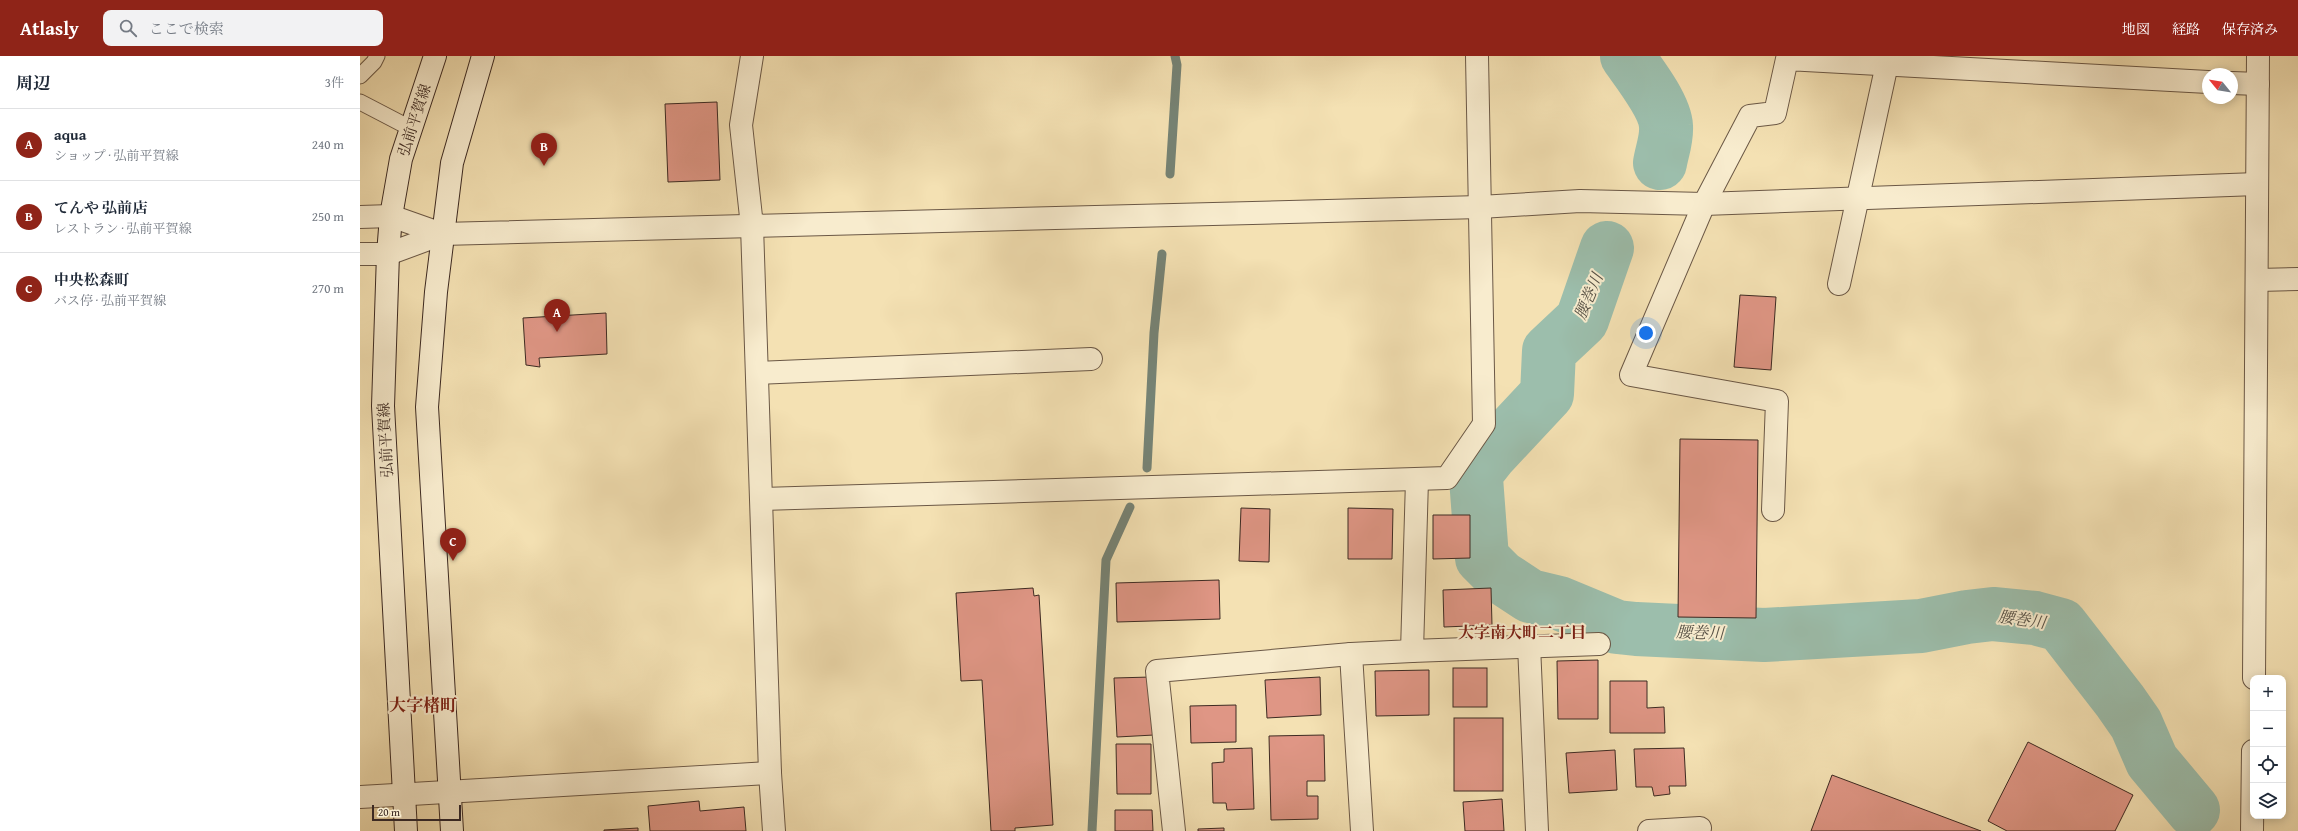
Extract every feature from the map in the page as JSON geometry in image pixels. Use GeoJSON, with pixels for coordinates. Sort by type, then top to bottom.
{"type":"FeatureCollection","features":[{"type":"Feature","properties":{"kind":"street","name":"弘前平賀線"},"geometry":{"type":"LineString","coordinates":[[406,831],[383,406],[388,254],[391,216],[401,159],[435,56]]}},
{"type":"Feature","properties":{"kind":"street"},"geometry":{"type":"LineString","coordinates":[[452,831],[451,791],[427,408],[442,234],[452,163],[483,56]]}},
{"type":"Feature","properties":{"kind":"street"},"geometry":{"type":"LineString","coordinates":[[752,56],[741,125],[752,226],[770,773],[774,831]]}},
{"type":"Feature","properties":{"kind":"street"},"geometry":{"type":"LineString","coordinates":[[762,499],[1447,478],[1484,424],[1477,56]]}},
{"type":"Feature","properties":{"kind":"street"},"geometry":{"type":"LineString","coordinates":[[2254,675],[2258,280],[2258,56]]}},
{"type":"Feature","properties":{"kind":"street"},"geometry":{"type":"LineString","coordinates":[[1773,510],[1777,401],[1631,375],[1704,204],[1750,116],[1775,113],[1787,59],[1887,64],[1961,62],[2202,82]]}},
{"type":"Feature","properties":{"kind":"street"},"geometry":{"type":"LineString","coordinates":[[1839,284],[1856,199],[1887,64]]}},
{"type":"Feature","properties":{"kind":"street"},"geometry":{"type":"LineString","coordinates":[[2238,83],[2258,84]]}},
{"type":"Feature","properties":{"kind":"street"},"geometry":{"type":"LineString","coordinates":[[360,254],[388,254],[442,234],[1480,207],[1580,202],[1704,204],[2257,184]]}},
{"type":"Feature","properties":{"kind":"street"},"geometry":{"type":"LineString","coordinates":[[360,217],[391,216],[442,234]]}},
{"type":"Feature","properties":{"kind":"street"},"geometry":{"type":"LineString","coordinates":[[2258,280],[2298,278]]}},
{"type":"Feature","properties":{"kind":"street"},"geometry":{"type":"LineString","coordinates":[[757,373],[1091,359]]}},
{"type":"Feature","properties":{"kind":"street"},"geometry":{"type":"LineString","coordinates":[[1412,651],[1417,480]]}},
{"type":"Feature","properties":{"kind":"street"},"geometry":{"type":"LineString","coordinates":[[1174,831],[1157,671],[1351,654],[1529,645],[1599,644]]}},
{"type":"Feature","properties":{"kind":"street"},"geometry":{"type":"LineString","coordinates":[[1529,645],[1537,831]]}},
{"type":"Feature","properties":{"kind":"street"},"geometry":{"type":"LineString","coordinates":[[1351,654],[1362,831]]}},
{"type":"Feature","properties":{"kind":"street"},"geometry":{"type":"LineString","coordinates":[[360,797],[770,773]]}},
{"type":"Feature","properties":{"kind":"street"},"geometry":{"type":"LineString","coordinates":[[2252,831],[2253,783]]}},
{"type":"Feature","properties":{"kind":"street"},"geometry":{"type":"LineString","coordinates":[[1649,831],[1700,828]]}},
{"type":"Feature","properties":{"kind":"lane"},"geometry":{"type":"LineString","coordinates":[[360,76],[374,62],[377,56]]}},
{"type":"Feature","properties":{"kind":"lane"},"geometry":{"type":"LineString","coordinates":[[360,102],[410,128]]}},
{"type":"Feature","properties":{"kind":"building"},"geometry":{"type":"Polygon","coordinates":[[[717,102],[720,180],[668,182],[665,104],[717,102]]]}},
{"type":"Feature","properties":{"kind":"building"},"geometry":{"type":"Polygon","coordinates":[[[1740,295],[1776,297],[1771,370],[1734,367],[1740,295]]]}},
{"type":"Feature","properties":{"kind":"building"},"geometry":{"type":"Polygon","coordinates":[[[606,313],[607,354],[539,358],[540,367],[526,365],[523,318],[606,313]]]}},
{"type":"Feature","properties":{"kind":"building"},"geometry":{"type":"Polygon","coordinates":[[[1680,439],[1758,440],[1756,618],[1678,617],[1680,439]]]}},
{"type":"Feature","properties":{"kind":"building"},"geometry":{"type":"Polygon","coordinates":[[[1241,508],[1270,509],[1269,562],[1239,561],[1241,508]]]}},
{"type":"Feature","properties":{"kind":"building"},"geometry":{"type":"Polygon","coordinates":[[[1348,508],[1393,509],[1392,559],[1348,559],[1348,508]]]}},
{"type":"Feature","properties":{"kind":"building"},"geometry":{"type":"Polygon","coordinates":[[[1433,515],[1470,515],[1470,558],[1433,559],[1433,515]]]}},
{"type":"Feature","properties":{"kind":"building"},"geometry":{"type":"Polygon","coordinates":[[[1219,580],[1220,619],[1117,622],[1116,583],[1219,580]]]}},
{"type":"Feature","properties":{"kind":"building"},"geometry":{"type":"Polygon","coordinates":[[[1033,588],[1034,596],[1039,595],[1053,825],[1015,828],[1015,831],[991,831],[982,680],[961,681],[956,593],[1033,588]]]}},
{"type":"Feature","properties":{"kind":"building"},"geometry":{"type":"Polygon","coordinates":[[[1491,588],[1492,625],[1444,627],[1443,590],[1491,588]]]}},
{"type":"Feature","properties":{"kind":"building"},"geometry":{"type":"Polygon","coordinates":[[[1598,660],[1598,719],[1558,719],[1557,661],[1598,660]]]}},
{"type":"Feature","properties":{"kind":"building"},"geometry":{"type":"Polygon","coordinates":[[[1453,668],[1487,668],[1487,707],[1453,707],[1453,668]]]}},
{"type":"Feature","properties":{"kind":"building"},"geometry":{"type":"Polygon","coordinates":[[[1429,670],[1429,715],[1376,716],[1375,671],[1429,670]]]}},
{"type":"Feature","properties":{"kind":"building"},"geometry":{"type":"Polygon","coordinates":[[[1151,677],[1154,735],[1117,737],[1114,678],[1151,677]]]}},
{"type":"Feature","properties":{"kind":"building"},"geometry":{"type":"Polygon","coordinates":[[[1320,677],[1321,715],[1267,718],[1265,680],[1320,677]]]}},
{"type":"Feature","properties":{"kind":"building"},"geometry":{"type":"Polygon","coordinates":[[[1610,681],[1647,681],[1647,708],[1664,707],[1665,733],[1610,733],[1610,681]]]}},
{"type":"Feature","properties":{"kind":"building"},"geometry":{"type":"Polygon","coordinates":[[[1236,705],[1236,742],[1191,743],[1190,706],[1236,705]]]}},
{"type":"Feature","properties":{"kind":"building"},"geometry":{"type":"Polygon","coordinates":[[[1454,718],[1503,718],[1503,791],[1454,791],[1454,718]]]}},
{"type":"Feature","properties":{"kind":"building"},"geometry":{"type":"Polygon","coordinates":[[[1324,735],[1325,781],[1307,781],[1307,796],[1318,796],[1318,819],[1271,820],[1269,736],[1324,735]]]}},
{"type":"Feature","properties":{"kind":"building"},"geometry":{"type":"Polygon","coordinates":[[[2028,742],[2133,795],[2115,831],[2007,831],[1988,821],[2028,742]]]}},
{"type":"Feature","properties":{"kind":"building"},"geometry":{"type":"Polygon","coordinates":[[[1116,744],[1151,744],[1151,794],[1117,794],[1116,744]]]}},
{"type":"Feature","properties":{"kind":"building"},"geometry":{"type":"Polygon","coordinates":[[[1252,748],[1254,809],[1227,810],[1226,803],[1213,803],[1212,763],[1224,762],[1224,749],[1252,748]]]}},
{"type":"Feature","properties":{"kind":"building"},"geometry":{"type":"Polygon","coordinates":[[[1684,748],[1686,786],[1669,786],[1670,794],[1654,796],[1652,787],[1636,787],[1634,749],[1684,748]]]}},
{"type":"Feature","properties":{"kind":"building"},"geometry":{"type":"Polygon","coordinates":[[[1615,750],[1617,790],[1569,793],[1566,753],[1615,750]]]}},
{"type":"Feature","properties":{"kind":"building"},"geometry":{"type":"Polygon","coordinates":[[[1832,775],[1981,831],[1811,831],[1832,775]]]}},
{"type":"Feature","properties":{"kind":"building"},"geometry":{"type":"Polygon","coordinates":[[[1502,799],[1504,831],[1465,831],[1463,802],[1502,799]]]}},
{"type":"Feature","properties":{"kind":"building"},"geometry":{"type":"Polygon","coordinates":[[[699,801],[700,811],[744,807],[746,831],[650,831],[648,806],[699,801]]]}},
{"type":"Feature","properties":{"kind":"building"},"geometry":{"type":"Polygon","coordinates":[[[1115,810],[1152,810],[1153,831],[1115,831],[1115,810]]]}},
{"type":"Feature","properties":{"kind":"building"},"geometry":{"type":"Polygon","coordinates":[[[638,828],[638,831],[604,831],[604,830],[638,828]]]}},
{"type":"Feature","properties":{"kind":"building"},"geometry":{"type":"Polygon","coordinates":[[[1224,828],[1224,831],[1198,831],[1198,829],[1224,828]]]}},
{"type":"Feature","properties":{"kind":"waterway"},"geometry":{"type":"LineString","coordinates":[[1170,174],[1177,65],[1175,56]]}},
{"type":"Feature","properties":{"kind":"waterway","name":"腰巻川"},"geometry":{"type":"LineString","coordinates":[[1627,56],[1651,90],[1665,118],[1666,136],[1660,163]]}},
{"type":"Feature","properties":{"kind":"waterway","name":"腰巻川"},"geometry":{"type":"LineString","coordinates":[[1607,248],[1582,320],[1549,351],[1547,394],[1490,455],[1479,469],[1476,478],[1482,558],[1501,577],[1530,596],[1559,603],[1617,627],[1636,629],[1764,635],[1921,626],[1967,617],[1993,614],[2035,618],[2061,625],[2136,724],[2152,761],[2193,810]]}},
{"type":"Feature","properties":{"kind":"waterway"},"geometry":{"type":"LineString","coordinates":[[1147,468],[1154,333],[1162,254]]}},
{"type":"Feature","properties":{"kind":"waterway"},"geometry":{"type":"LineString","coordinates":[[1092,831],[1106,560],[1130,507]]}},
{"type":"Feature","properties":{"kind":"place","name":"てんや 弘前店"},"geometry":{"type":"Point","coordinates":[544,166]}},
{"type":"Feature","properties":{"kind":"place","name":"aqua"},"geometry":{"type":"Point","coordinates":[557,332]}},
{"type":"Feature","properties":{"kind":"place","name":"中央松森町"},"geometry":{"type":"Point","coordinates":[453,561]}},
{"type":"Feature","properties":{"kind":"district","name":"大字南大町二丁目"},"geometry":{"type":"Point","coordinates":[1522,632]}},
{"type":"Feature","properties":{"kind":"district","name":"大字楮町"},"geometry":{"type":"Point","coordinates":[423,704]}}]}
